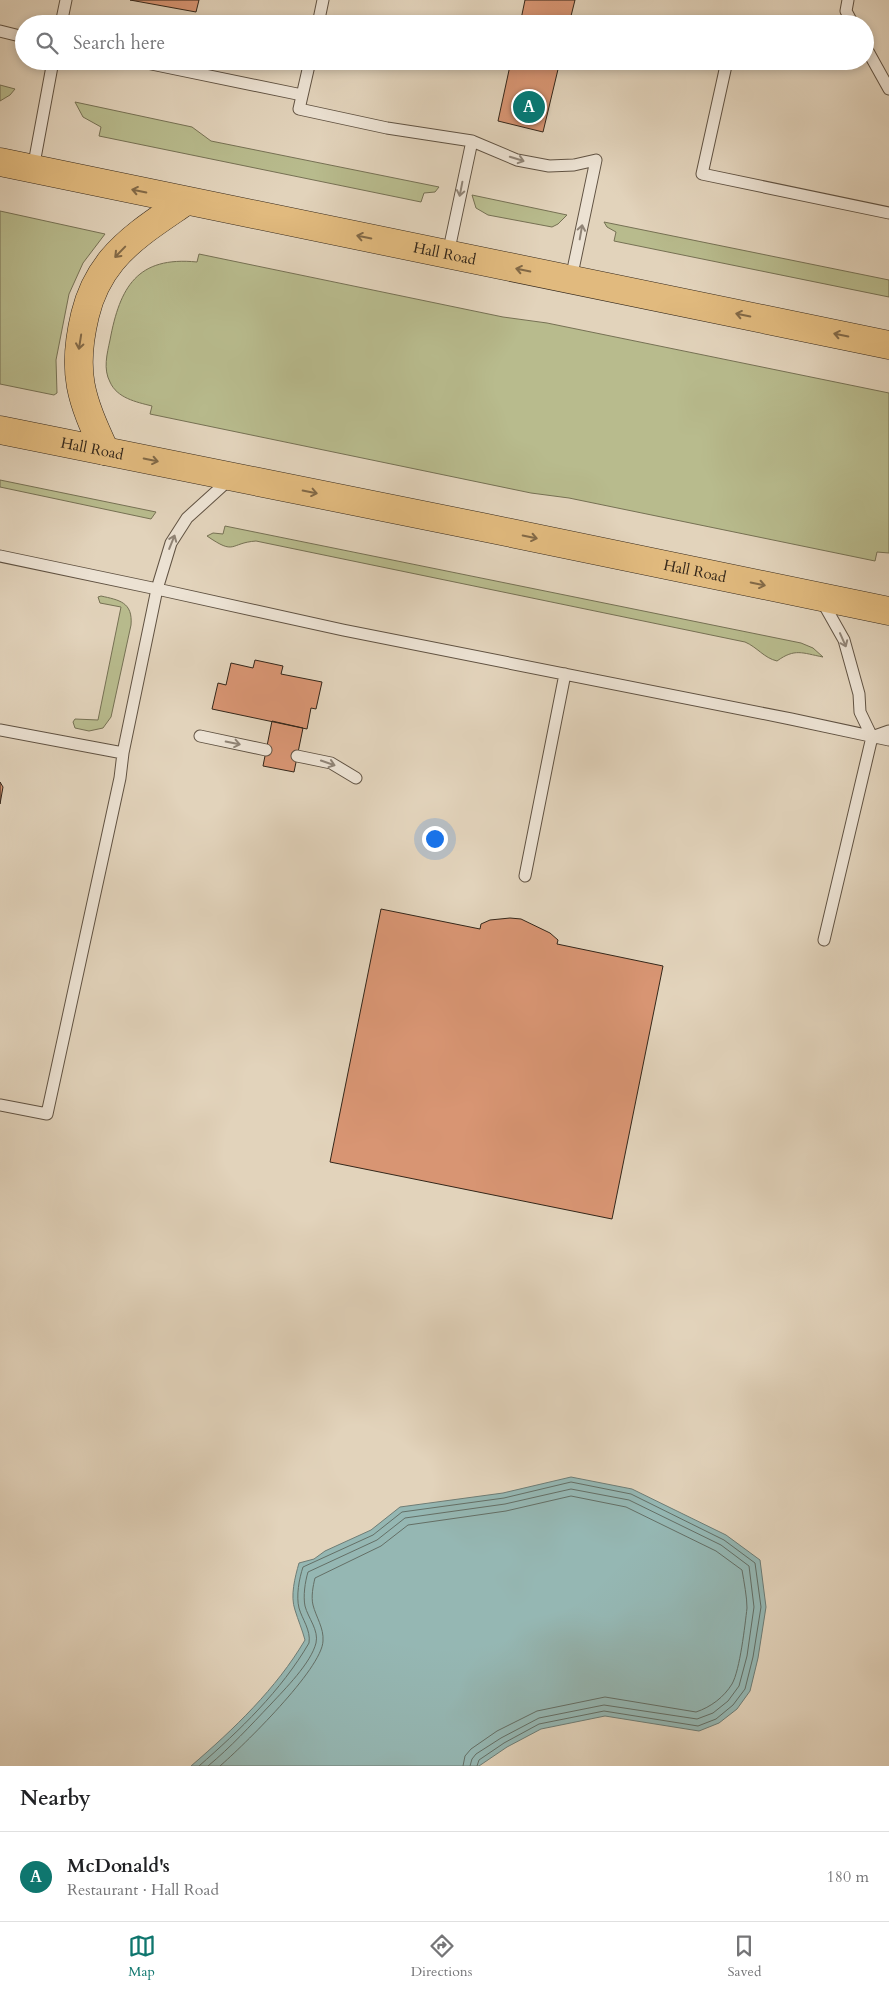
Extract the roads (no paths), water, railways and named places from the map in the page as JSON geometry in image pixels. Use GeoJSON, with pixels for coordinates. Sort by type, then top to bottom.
{"type":"FeatureCollection","features":[{"type":"Feature","properties":{"kind":"highway","name":"Hall Road"},"geometry":{"type":"LineString","coordinates":[[0,162],[889,345]]}},
{"type":"Feature","properties":{"kind":"highway"},"geometry":{"type":"LineString","coordinates":[[105,451],[84,401],[78,365],[78,347],[90,295],[111,261],[125,246],[142,231],[186,201]]}},
{"type":"Feature","properties":{"kind":"highway","name":"Hall Road"},"geometry":{"type":"LineString","coordinates":[[0,430],[820,597],[884,606]]}},
{"type":"Feature","properties":{"kind":"lane"},"geometry":{"type":"LineString","coordinates":[[63,15],[66,0]]}},
{"type":"Feature","properties":{"kind":"lane"},"geometry":{"type":"LineString","coordinates":[[320,15],[323,0]]}},
{"type":"Feature","properties":{"kind":"lane"},"geometry":{"type":"LineString","coordinates":[[848,0],[846,11],[848,15]]}},
{"type":"Feature","properties":{"kind":"lane"},"geometry":{"type":"LineString","coordinates":[[0,31],[15,35]]}},
{"type":"Feature","properties":{"kind":"lane"},"geometry":{"type":"LineString","coordinates":[[874,62],[889,88]]}},
{"type":"Feature","properties":{"kind":"lane"},"geometry":{"type":"LineString","coordinates":[[33,169],[51,70]]}},
{"type":"Feature","properties":{"kind":"lane"},"geometry":{"type":"LineString","coordinates":[[181,70],[302,95]]}},
{"type":"Feature","properties":{"kind":"lane"},"geometry":{"type":"LineString","coordinates":[[308,70],[299,109],[387,128],[472,141],[517,160],[549,166],[596,160],[571,280]]}},
{"type":"Feature","properties":{"kind":"lane"},"geometry":{"type":"LineString","coordinates":[[725,70],[702,174],[889,213]]}},
{"type":"Feature","properties":{"kind":"lane"},"geometry":{"type":"LineString","coordinates":[[448,254],[472,141]]}},
{"type":"Feature","properties":{"kind":"lane"},"geometry":{"type":"LineString","coordinates":[[0,1105],[47,1114],[120,778],[123,753],[158,589],[171,543],[176,532],[198,507],[232,477]]}},
{"type":"Feature","properties":{"kind":"lane"},"geometry":{"type":"LineString","coordinates":[[0,556],[343,630],[791,718],[889,740]]}},
{"type":"Feature","properties":{"kind":"lane"},"geometry":{"type":"LineString","coordinates":[[820,597],[844,640],[859,694],[860,712],[872,737],[824,940]]}},
{"type":"Feature","properties":{"kind":"lane"},"geometry":{"type":"LineString","coordinates":[[525,876],[564,674]]}},
{"type":"Feature","properties":{"kind":"lane"},"geometry":{"type":"LineString","coordinates":[[0,730],[123,753]]}},
{"type":"Feature","properties":{"kind":"lane"},"geometry":{"type":"LineString","coordinates":[[872,737],[889,731]]}},
{"type":"Feature","properties":{"kind":"lane"},"geometry":{"type":"LineString","coordinates":[[200,736],[266,750]]}},
{"type":"Feature","properties":{"kind":"lane"},"geometry":{"type":"LineString","coordinates":[[297,756],[331,762],[356,778]]}},
{"type":"Feature","properties":{"kind":"water"},"geometry":{"type":"Polygon","coordinates":[[[571,1477],[632,1489],[726,1535],[760,1560],[766,1607],[758,1658],[750,1691],[737,1709],[719,1723],[699,1731],[605,1716],[541,1729],[507,1747],[479,1766],[191,1766],[223,1738],[268,1692],[305,1640],[293,1599],[299,1563],[314,1559],[325,1551],[371,1530],[400,1507],[503,1493],[571,1477]]]}},
{"type":"Feature","properties":{"kind":"place","name":"McDonald's"},"geometry":{"type":"Point","coordinates":[529,107]}}]}
